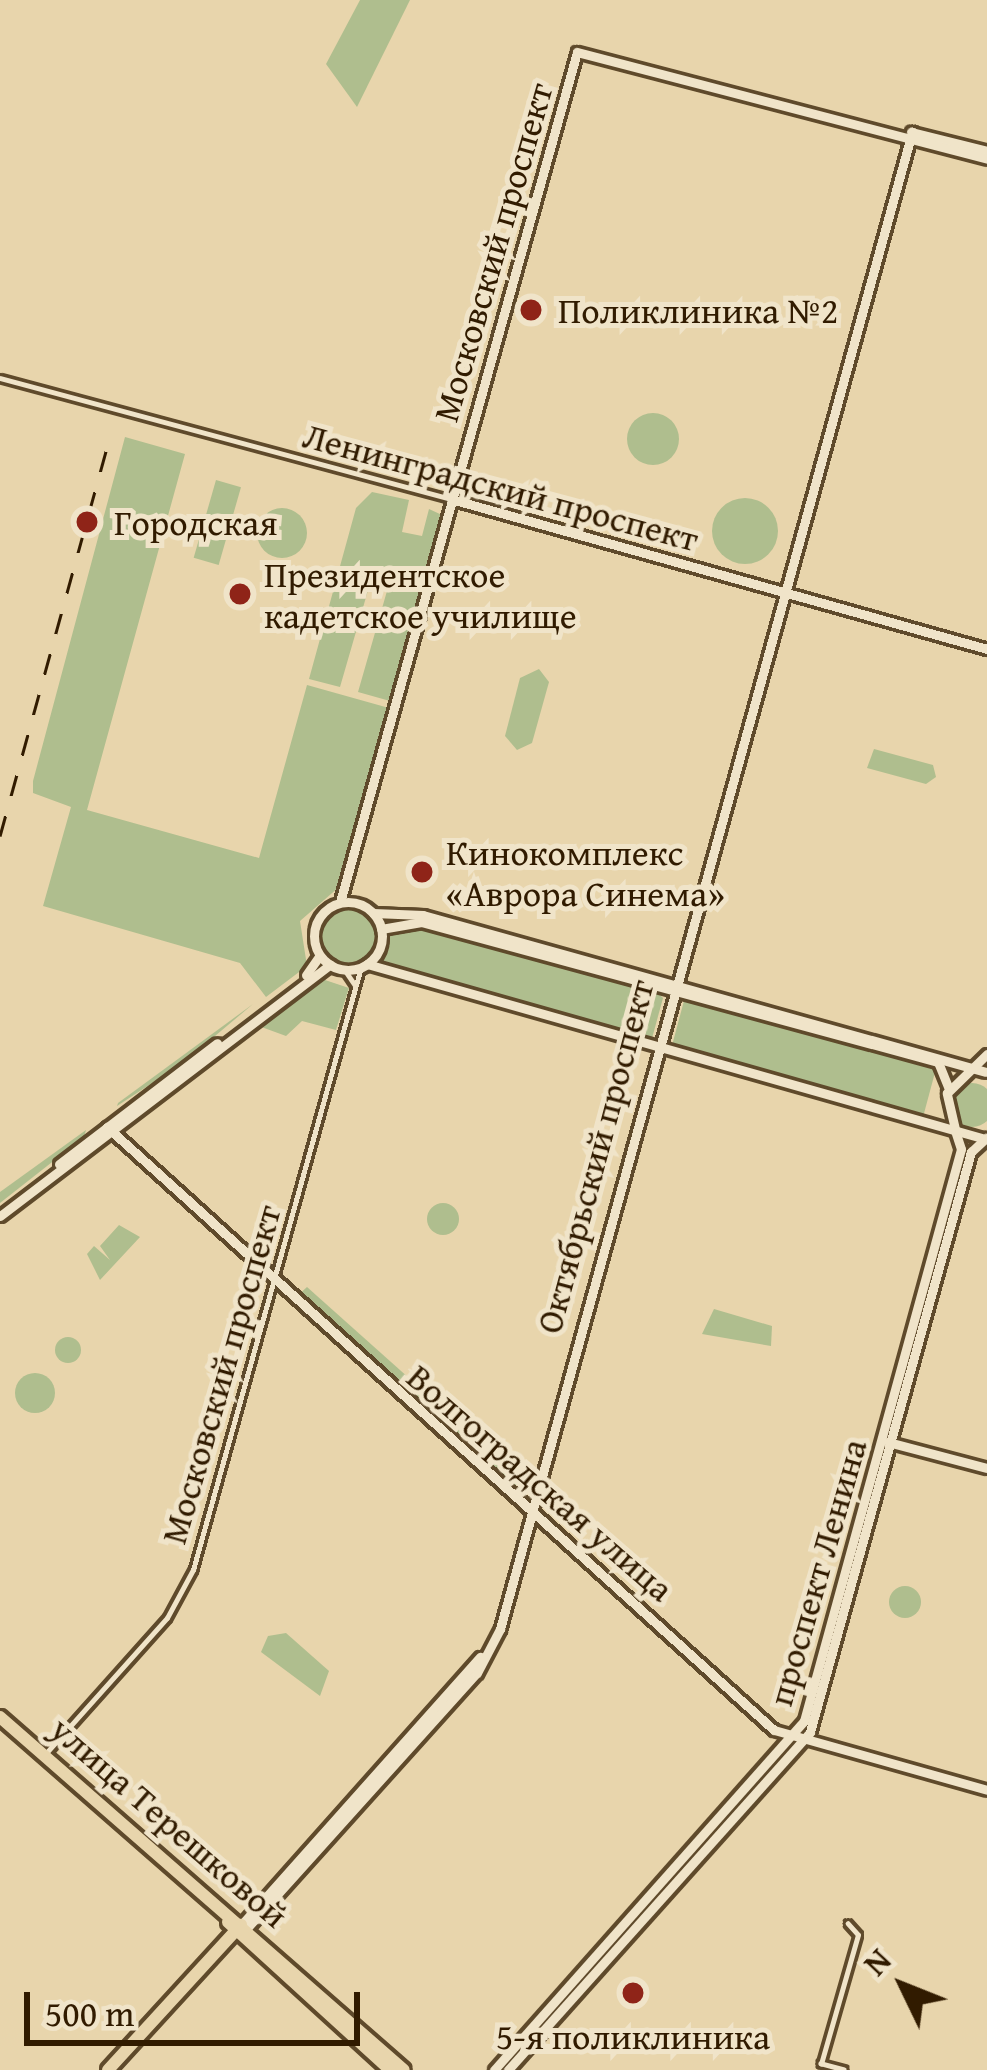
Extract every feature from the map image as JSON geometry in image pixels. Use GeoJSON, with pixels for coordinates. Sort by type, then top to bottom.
{"type":"FeatureCollection","features":[{"type":"Feature","properties":{"kind":"main road","name":"Московский проспект"},"geometry":{"type":"LineString","coordinates":[[340,902],[578,52],[905,134]]}},
{"type":"Feature","properties":{"kind":"main road"},"geometry":{"type":"LineString","coordinates":[[905,134],[987,155]]}},
{"type":"Feature","properties":{"kind":"main road","name":"Октябрьский проспект"},"geometry":{"type":"LineString","coordinates":[[115,2069],[478,1662],[531,1509],[905,134]]}},
{"type":"Feature","properties":{"kind":"main road","name":"Ленинградский проспект"},"geometry":{"type":"LineString","coordinates":[[451,499],[987,649]]}},
{"type":"Feature","properties":{"kind":"main road"},"geometry":{"type":"LineString","coordinates":[[348,886],[357,903]]}},
{"type":"Feature","properties":{"kind":"main road"},"geometry":{"type":"LineString","coordinates":[[340,902],[357,903],[373,913],[423,915],[941,1063],[974,1137],[656,1053],[364,965],[345,970],[320,955],[317,922],[340,902]]}},
{"type":"Feature","properties":{"kind":"main road"},"geometry":{"type":"LineString","coordinates":[[373,913],[381,929]]}},
{"type":"Feature","properties":{"kind":"main road"},"geometry":{"type":"LineString","coordinates":[[364,965],[381,929],[411,920],[981,1071]]}},
{"type":"Feature","properties":{"kind":"main road"},"geometry":{"type":"LineString","coordinates":[[109,1130],[320,955]]}},
{"type":"Feature","properties":{"kind":"main road"},"geometry":{"type":"LineString","coordinates":[[0,1213],[330,964]]}},
{"type":"Feature","properties":{"kind":"main road"},"geometry":{"type":"LineString","coordinates":[[949,1089],[981,1071],[987,1054]]}},
{"type":"Feature","properties":{"kind":"main road","name":"Волгоградская улица"},"geometry":{"type":"LineString","coordinates":[[109,1130],[798,1741],[987,1790]]}},
{"type":"Feature","properties":{"kind":"main road","name":"проспект Ленина"},"geometry":{"type":"LineString","coordinates":[[886,1441],[974,1137]]}},
{"type":"Feature","properties":{"kind":"main road","name":"проспект Ленина"},"geometry":{"type":"LineString","coordinates":[[508,2070],[798,1741],[974,1137]]}},
{"type":"Feature","properties":{"kind":"main road"},"geometry":{"type":"LineString","coordinates":[[886,1441],[987,1468]]}},
{"type":"Feature","properties":{"kind":"main road","name":"улица Терешковой"},"geometry":{"type":"LineString","coordinates":[[0,1721],[48,1750],[390,2070]]}},
{"type":"Feature","properties":{"kind":"main road","name":"улица Терешковой"},"geometry":{"type":"LineString","coordinates":[[0,1721],[404,2070]]}},
{"type":"Feature","properties":{"kind":"main road","name":"проспект Ленина"},"geometry":{"type":"LineString","coordinates":[[494,2070],[798,1741]]}},
{"type":"Feature","properties":{"kind":"main road"},"geometry":{"type":"LineString","coordinates":[[570,2002],[575,1981]]}},
{"type":"Feature","properties":{"kind":"street","name":"Ленинградский проспект"},"geometry":{"type":"LineString","coordinates":[[0,377],[451,499]]}},
{"type":"Feature","properties":{"kind":"street","name":"Московский проспект"},"geometry":{"type":"LineString","coordinates":[[48,1750],[185,1591],[364,965]]}},
{"type":"Feature","properties":{"kind":"street"},"geometry":{"type":"LineString","coordinates":[[345,970],[355,985]]}},
{"type":"Feature","properties":{"kind":"street"},"geometry":{"type":"LineString","coordinates":[[844,2070],[821,2064],[858,1935],[848,1924]]}},
{"type":"Feature","properties":{"kind":"green space"},"geometry":{"type":"Polygon","coordinates":[[[360,0],[410,0],[357,107],[326,64],[360,0]]]}},
{"type":"Feature","properties":{"kind":"green space"},"geometry":{"type":"Polygon","coordinates":[[[653,413],[671,421],[679,439],[671,457],[653,465],[635,457],[627,439],[635,421],[653,413]]]}},
{"type":"Feature","properties":{"kind":"green space"},"geometry":{"type":"Polygon","coordinates":[[[125,437],[185,454],[87,810],[259,858],[307,685],[389,708],[339,887],[300,921],[307,966],[266,997],[240,963],[43,906],[71,807],[33,793],[33,781],[125,437]]]}},
{"type":"Feature","properties":{"kind":"green space"},"geometry":{"type":"Polygon","coordinates":[[[216,480],[241,487],[219,565],[194,558],[216,480]]]}},
{"type":"Feature","properties":{"kind":"green space"},"geometry":{"type":"Polygon","coordinates":[[[372,492],[409,500],[402,532],[422,536],[429,509],[442,515],[390,701],[358,692],[389,584],[371,580],[340,687],[309,679],[356,508],[372,492]]]}},
{"type":"Feature","properties":{"kind":"green space"},"geometry":{"type":"Polygon","coordinates":[[[745,498],[768,508],[778,531],[768,554],[745,564],[722,554],[712,531],[722,508],[745,498]]]}},
{"type":"Feature","properties":{"kind":"green space"},"geometry":{"type":"Polygon","coordinates":[[[282,508],[300,515],[307,533],[300,551],[282,558],[264,551],[257,533],[264,515],[282,508]]]}},
{"type":"Feature","properties":{"kind":"green space"},"geometry":{"type":"Polygon","coordinates":[[[539,669],[549,682],[532,743],[517,750],[505,736],[520,678],[539,669]]]}},
{"type":"Feature","properties":{"kind":"green space"},"geometry":{"type":"Polygon","coordinates":[[[874,749],[933,765],[936,777],[926,784],[867,768],[874,749]]]}},
{"type":"Feature","properties":{"kind":"green space"},"geometry":{"type":"Polygon","coordinates":[[[348,909],[367,917],[375,936],[367,955],[348,963],[329,955],[321,936],[329,917],[348,909]]]}},
{"type":"Feature","properties":{"kind":"green space"},"geometry":{"type":"Polygon","coordinates":[[[413,924],[654,989],[663,998],[651,1042],[388,973],[375,963],[386,929],[413,924]]]}},
{"type":"Feature","properties":{"kind":"green space"},"geometry":{"type":"Polygon","coordinates":[[[316,977],[349,988],[336,1030],[302,1021],[286,1036],[256,1025],[316,977]]]}},
{"type":"Feature","properties":{"kind":"green space"},"geometry":{"type":"Polygon","coordinates":[[[685,997],[937,1065],[924,1115],[672,1047],[685,997]]]}},
{"type":"Feature","properties":{"kind":"green space"},"geometry":{"type":"Polygon","coordinates":[[[253,1004],[183,1063],[117,1106],[118,1103],[253,1004]]]}},
{"type":"Feature","properties":{"kind":"green space"},"geometry":{"type":"Polygon","coordinates":[[[972,1083],[988,1089],[994,1105],[988,1121],[972,1127],[956,1121],[950,1105],[956,1089],[972,1083]]]}},
{"type":"Feature","properties":{"kind":"green space"},"geometry":{"type":"Polygon","coordinates":[[[86,1130],[84,1137],[0,1203],[0,1192],[86,1130]]]}},
{"type":"Feature","properties":{"kind":"green space"},"geometry":{"type":"Polygon","coordinates":[[[443,1203],[454,1208],[459,1219],[454,1230],[443,1235],[432,1230],[427,1219],[432,1208],[443,1203]]]}},
{"type":"Feature","properties":{"kind":"green space"},"geometry":{"type":"Polygon","coordinates":[[[119,1225],[140,1237],[100,1280],[87,1254],[94,1246],[110,1260],[100,1246],[119,1225]]]}},
{"type":"Feature","properties":{"kind":"green space"},"geometry":{"type":"Polygon","coordinates":[[[307,1287],[521,1478],[513,1490],[294,1299],[307,1287]]]}},
{"type":"Feature","properties":{"kind":"green space"},"geometry":{"type":"Polygon","coordinates":[[[714,1309],[772,1326],[771,1346],[702,1334],[714,1309]]]}},
{"type":"Feature","properties":{"kind":"green space"},"geometry":{"type":"Polygon","coordinates":[[[68,1337],[81,1350],[68,1363],[55,1350],[68,1337]]]}},
{"type":"Feature","properties":{"kind":"green space"},"geometry":{"type":"Polygon","coordinates":[[[35,1373],[49,1379],[55,1393],[49,1407],[35,1413],[21,1407],[15,1393],[21,1379],[35,1373]]]}},
{"type":"Feature","properties":{"kind":"green space"},"geometry":{"type":"Polygon","coordinates":[[[905,1586],[916,1591],[921,1602],[916,1613],[905,1618],[894,1613],[889,1602],[894,1591],[905,1586]]]}},
{"type":"Feature","properties":{"kind":"green space"},"geometry":{"type":"Polygon","coordinates":[[[286,1633],[329,1671],[320,1696],[261,1652],[268,1636],[286,1633]]]}},
{"type":"Feature","properties":{"kind":"railway"},"geometry":{"type":"LineString","coordinates":[[0,836],[106,450]]}},
{"type":"Feature","properties":{"kind":"place","name":"Поликлиника №2"},"geometry":{"type":"Point","coordinates":[531,310]}},
{"type":"Feature","properties":{"kind":"place","name":"Городская"},"geometry":{"type":"Point","coordinates":[87,522]}},
{"type":"Feature","properties":{"kind":"place","name":"Президентское кадетское училище"},"geometry":{"type":"Point","coordinates":[240,594]}},
{"type":"Feature","properties":{"kind":"place","name":"Кинокомплекс «Аврора Синема»"},"geometry":{"type":"Point","coordinates":[422,872]}},
{"type":"Feature","properties":{"kind":"place","name":"5-я поликлиника"},"geometry":{"type":"Point","coordinates":[633,1993]}}]}
